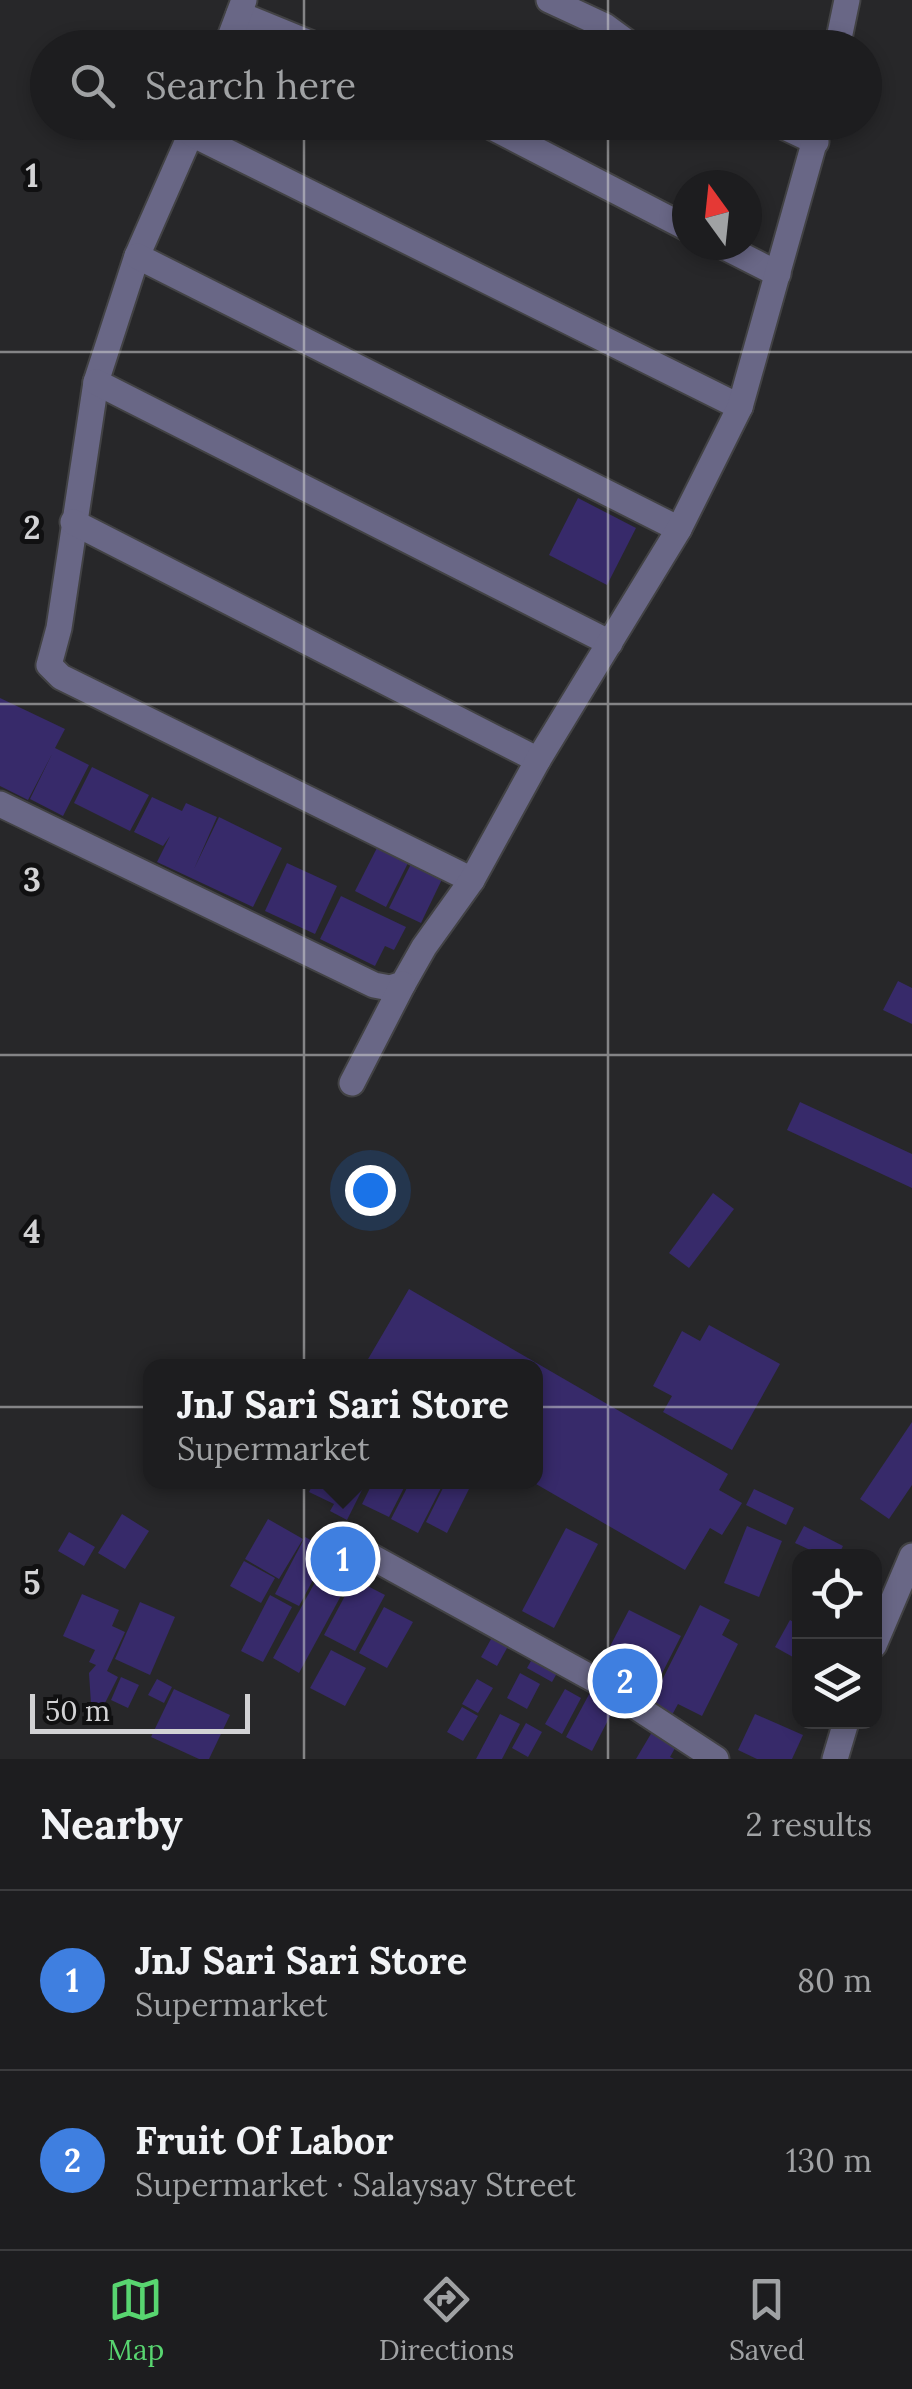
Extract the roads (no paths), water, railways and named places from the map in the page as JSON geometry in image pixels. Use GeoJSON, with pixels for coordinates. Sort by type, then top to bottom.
{"type":"FeatureCollection","features":[{"type":"Feature","properties":{"kind":"street"},"geometry":{"type":"LineString","coordinates":[[549,0],[611,30]]}},
{"type":"Feature","properties":{"kind":"street"},"geometry":{"type":"LineString","coordinates":[[840,30],[846,0]]}},
{"type":"Feature","properties":{"kind":"street"},"geometry":{"type":"LineString","coordinates":[[241,7],[286,30]]}},
{"type":"Feature","properties":{"kind":"street"},"geometry":{"type":"LineString","coordinates":[[189,140],[137,256],[96,382],[59,628],[49,665],[61,677],[472,880]]}},
{"type":"Feature","properties":{"kind":"street"},"geometry":{"type":"LineString","coordinates":[[218,140],[740,406]]}},
{"type":"Feature","properties":{"kind":"street"},"geometry":{"type":"LineString","coordinates":[[517,140],[672,220]]}},
{"type":"Feature","properties":{"kind":"street"},"geometry":{"type":"LineString","coordinates":[[352,1082],[402,984],[472,880],[538,760],[678,530],[740,406],[816,140]]}},
{"type":"Feature","properties":{"kind":"street"},"geometry":{"type":"LineString","coordinates":[[137,256],[678,530]]}},
{"type":"Feature","properties":{"kind":"street"},"geometry":{"type":"LineString","coordinates":[[750,260],[778,274]]}},
{"type":"Feature","properties":{"kind":"street"},"geometry":{"type":"LineString","coordinates":[[96,382],[610,643]]}},
{"type":"Feature","properties":{"kind":"street"},"geometry":{"type":"LineString","coordinates":[[73,522],[538,760]]}},
{"type":"Feature","properties":{"kind":"street"},"geometry":{"type":"LineString","coordinates":[[0,804],[374,985],[390,988],[402,984]]}},
{"type":"Feature","properties":{"kind":"street"},"geometry":{"type":"LineString","coordinates":[[361,1550],[597,1681],[716,1759]]}},
{"type":"Feature","properties":{"kind":"street"},"geometry":{"type":"LineString","coordinates":[[877,1639],[912,1556]]}},
{"type":"Feature","properties":{"kind":"street"},"geometry":{"type":"LineString","coordinates":[[835,1759],[844,1729]]}},
{"type":"Feature","properties":{"kind":"place","name":"JnJ Sari Sari Store"},"geometry":{"type":"Point","coordinates":[343,1559]}},
{"type":"Feature","properties":{"kind":"place","name":"Fruit Of Labor"},"geometry":{"type":"Point","coordinates":[625,1681]}}]}
